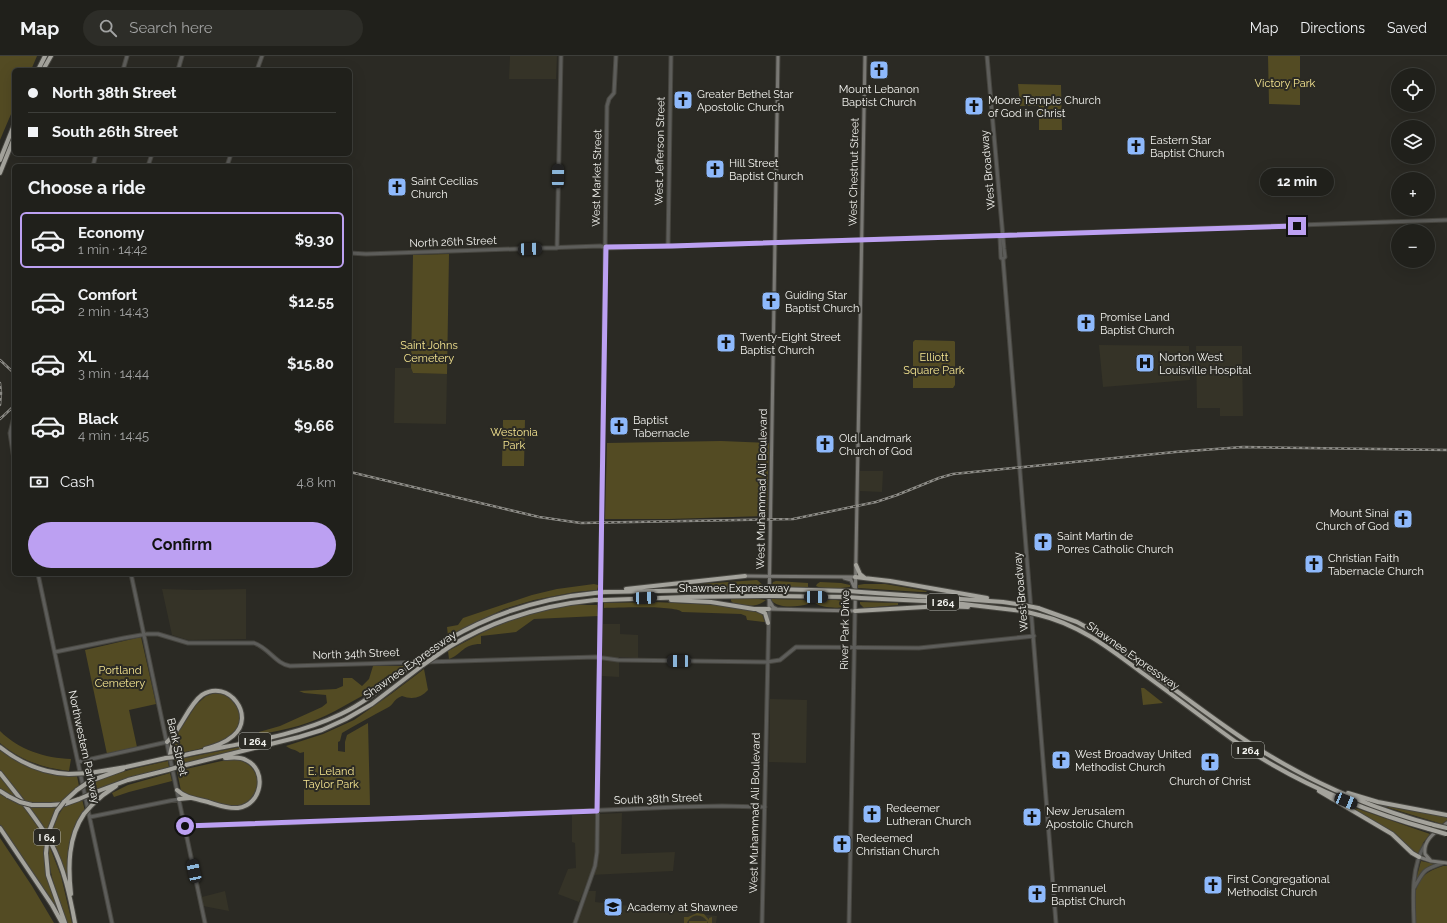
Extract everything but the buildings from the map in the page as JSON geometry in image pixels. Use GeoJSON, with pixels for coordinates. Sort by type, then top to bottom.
{"type":"FeatureCollection","features":[{"type":"Feature","properties":{"kind":"highway"},"geometry":{"type":"LineString","coordinates":[[39,68],[45,56]]}},
{"type":"Feature","properties":{"kind":"highway"},"geometry":{"type":"LineString","coordinates":[[44,68],[51,56]]}},
{"type":"Feature","properties":{"kind":"highway"},"geometry":{"type":"LineString","coordinates":[[0,160],[12,130]]}},
{"type":"Feature","properties":{"kind":"highway"},"geometry":{"type":"LineString","coordinates":[[0,173],[12,143]]}},
{"type":"Feature","properties":{"kind":"highway"},"geometry":{"type":"LineString","coordinates":[[856,565],[860,574],[865,578]]}},
{"type":"Feature","properties":{"kind":"highway"},"geometry":{"type":"LineString","coordinates":[[605,592],[744,576]]}},
{"type":"Feature","properties":{"kind":"highway"},"geometry":{"type":"LineString","coordinates":[[855,577],[897,582],[1003,602]]}},
{"type":"Feature","properties":{"kind":"highway","name":"Shawnee Expressway"},"geometry":{"type":"LineString","coordinates":[[126,767],[196,752],[244,744],[316,725],[341,714],[364,701],[433,648],[489,618],[523,606],[560,597],[605,592],[762,589],[849,591],[1003,602],[1038,608],[1065,617],[1099,634],[1250,744],[1297,771],[1336,790],[1384,810],[1447,828]]}},
{"type":"Feature","properties":{"kind":"highway","name":"Shawnee Expressway"},"geometry":{"type":"LineString","coordinates":[[122,783],[139,777],[307,735],[336,724],[372,704],[449,647],[478,631],[514,616],[552,606],[595,600],[645,598],[763,596],[847,597],[946,602],[1023,611],[1058,620],[1074,627],[1105,645],[1202,717],[1250,750],[1310,786],[1380,814],[1447,834]]}},
{"type":"Feature","properties":{"kind":"highway"},"geometry":{"type":"LineString","coordinates":[[645,598],[711,602],[754,609],[769,609]]}},
{"type":"Feature","properties":{"kind":"highway"},"geometry":{"type":"LineString","coordinates":[[855,611],[942,606],[1003,609]]}},
{"type":"Feature","properties":{"kind":"highway"},"geometry":{"type":"LineString","coordinates":[[754,609],[765,613],[768,623]]}},
{"type":"Feature","properties":{"kind":"highway"},"geometry":{"type":"LineString","coordinates":[[167,742],[196,702],[204,694],[219,691],[233,697],[239,704],[242,714],[238,731],[225,741],[196,752]]}},
{"type":"Feature","properties":{"kind":"highway"},"geometry":{"type":"LineString","coordinates":[[170,755],[174,734]]}},
{"type":"Feature","properties":{"kind":"highway"},"geometry":{"type":"LineString","coordinates":[[0,747],[12,756],[29,765],[50,772],[69,774],[90,773],[126,767]]}},
{"type":"Feature","properties":{"kind":"highway"},"geometry":{"type":"LineString","coordinates":[[177,790],[192,798],[225,807],[236,808],[247,805],[256,796],[259,790],[260,780],[258,773],[254,766],[247,760],[238,757],[220,757]]}},
{"type":"Feature","properties":{"kind":"highway"},"geometry":{"type":"LineString","coordinates":[[65,923],[50,880],[47,866],[46,853],[48,834],[58,811],[64,802],[77,790],[90,781],[126,767]]}},
{"type":"Feature","properties":{"kind":"highway"},"geometry":{"type":"LineString","coordinates":[[0,774],[34,818],[51,847],[62,877],[75,923]]}},
{"type":"Feature","properties":{"kind":"highway","name":"I 64"},"geometry":{"type":"LineString","coordinates":[[0,774],[33,815],[51,844],[60,866],[75,923]]}},
{"type":"Feature","properties":{"kind":"highway"},"geometry":{"type":"LineString","coordinates":[[0,791],[20,802],[32,805],[51,805],[64,804],[122,783]]}},
{"type":"Feature","properties":{"kind":"highway"},"geometry":{"type":"LineString","coordinates":[[73,911],[69,875],[70,855],[75,834],[84,814],[92,805],[103,795],[122,783]]}},
{"type":"Feature","properties":{"kind":"highway"},"geometry":{"type":"LineString","coordinates":[[1310,786],[1392,834],[1419,857]]}},
{"type":"Feature","properties":{"kind":"highway"},"geometry":{"type":"LineString","coordinates":[[1336,790],[1378,802],[1447,815]]}},
{"type":"Feature","properties":{"kind":"highway"},"geometry":{"type":"LineString","coordinates":[[179,798],[192,798]]}},
{"type":"Feature","properties":{"kind":"highway"},"geometry":{"type":"LineString","coordinates":[[0,828],[62,923]]}},
{"type":"Feature","properties":{"kind":"main road","name":"West Muhammad Ali Boulevard"},"geometry":{"type":"LineString","coordinates":[[769,609],[778,56]]}},
{"type":"Feature","properties":{"kind":"main road","name":"West Chestnut Street"},"geometry":{"type":"LineString","coordinates":[[860,337],[865,56]]}},
{"type":"Feature","properties":{"kind":"main road","name":"River Park Drive"},"geometry":{"type":"LineString","coordinates":[[855,611],[860,337]]}},
{"type":"Feature","properties":{"kind":"main road"},"geometry":{"type":"LineString","coordinates":[[744,576],[855,577]]}},
{"type":"Feature","properties":{"kind":"main road"},"geometry":{"type":"LineString","coordinates":[[841,577],[851,580],[855,588]]}},
{"type":"Feature","properties":{"kind":"main road"},"geometry":{"type":"LineString","coordinates":[[768,599],[773,607],[780,609]]}},
{"type":"Feature","properties":{"kind":"main road"},"geometry":{"type":"LineString","coordinates":[[769,609],[855,611]]}},
{"type":"Feature","properties":{"kind":"main road"},"geometry":{"type":"LineString","coordinates":[[1431,861],[1425,854],[1425,845],[1432,835],[1447,823]]}},
{"type":"Feature","properties":{"kind":"main road"},"geometry":{"type":"LineString","coordinates":[[1419,857],[1431,861],[1447,863]]}},
{"type":"Feature","properties":{"kind":"street"},"geometry":{"type":"LineString","coordinates":[[124,68],[127,56]]}},
{"type":"Feature","properties":{"kind":"street"},"geometry":{"type":"LineString","coordinates":[[179,68],[182,56]]}},
{"type":"Feature","properties":{"kind":"street"},"geometry":{"type":"LineString","coordinates":[[258,68],[262,56]]}},
{"type":"Feature","properties":{"kind":"street"},"geometry":{"type":"LineString","coordinates":[[557,248],[561,56]]}},
{"type":"Feature","properties":{"kind":"street","name":"West Market Street"},"geometry":{"type":"LineString","coordinates":[[575,923],[595,866],[597,852],[608,103],[609,99],[614,93],[616,56]]}},
{"type":"Feature","properties":{"kind":"street","name":"West Jefferson Street"},"geometry":{"type":"LineString","coordinates":[[668,246],[671,56]]}},
{"type":"Feature","properties":{"kind":"street","name":"West Broadway"},"geometry":{"type":"LineString","coordinates":[[988,56],[1002,235],[1000,238],[1001,258],[1003,259],[1056,923]]}},
{"type":"Feature","properties":{"kind":"street","name":"North 26th Street"},"geometry":{"type":"LineString","coordinates":[[352,253],[366,254],[775,243],[1447,220]]}},
{"type":"Feature","properties":{"kind":"street"},"geometry":{"type":"LineString","coordinates":[[12,424],[10,435],[12,447]]}},
{"type":"Feature","properties":{"kind":"street","name":"Northwestern Parkway"},"geometry":{"type":"LineString","coordinates":[[38,576],[112,923]]}},
{"type":"Feature","properties":{"kind":"street","name":"Bank Street"},"geometry":{"type":"LineString","coordinates":[[131,576],[205,923]]}},
{"type":"Feature","properties":{"kind":"street","name":"West Muhammad Ali Boulevard"},"geometry":{"type":"LineString","coordinates":[[762,923],[769,609]]}},
{"type":"Feature","properties":{"kind":"street","name":"River Park Drive"},"geometry":{"type":"LineString","coordinates":[[849,923],[855,611]]}},
{"type":"Feature","properties":{"kind":"street"},"geometry":{"type":"LineString","coordinates":[[55,652],[144,634]]}},
{"type":"Feature","properties":{"kind":"street","name":"North 34th Street"},"geometry":{"type":"LineString","coordinates":[[144,634],[158,634],[188,643],[254,643],[264,647],[276,659],[290,666],[549,657],[600,657],[618,660],[767,662],[780,660],[796,647],[923,648],[1034,636]]}},
{"type":"Feature","properties":{"kind":"street"},"geometry":{"type":"LineString","coordinates":[[78,762],[167,742]]}},
{"type":"Feature","properties":{"kind":"street"},"geometry":{"type":"LineString","coordinates":[[90,817],[179,798]]}},
{"type":"Feature","properties":{"kind":"street","name":"South 38th Street"},"geometry":{"type":"LineString","coordinates":[[185,826],[722,806],[765,807]]}},
{"type":"Feature","properties":{"kind":"street"},"geometry":{"type":"LineString","coordinates":[[1414,923],[1413,889],[1419,857],[1425,845]]}},
{"type":"Feature","properties":{"kind":"street"},"geometry":{"type":"LineString","coordinates":[[1413,889],[1425,870],[1443,863]]}},
{"type":"Feature","properties":{"kind":"shaded area"},"geometry":{"type":"Polygon","coordinates":[[[510,56],[557,56],[556,79],[509,79],[510,56]]]}},
{"type":"Feature","properties":{"kind":"shaded area","name":"Norton West Louisville Hospital"},"geometry":{"type":"Polygon","coordinates":[[[1099,345],[1189,346],[1190,380],[1103,387],[1099,345]]]}},
{"type":"Feature","properties":{"kind":"shaded area"},"geometry":{"type":"Polygon","coordinates":[[[1196,346],[1242,346],[1243,416],[1220,416],[1220,408],[1197,408],[1196,346]]]}},
{"type":"Feature","properties":{"kind":"shaded area"},"geometry":{"type":"Polygon","coordinates":[[[395,368],[411,368],[413,373],[447,374],[446,424],[394,423],[395,368]]]}},
{"type":"Feature","properties":{"kind":"shaded area"},"geometry":{"type":"Polygon","coordinates":[[[860,471],[883,471],[882,492],[860,491],[860,471]]]}},
{"type":"Feature","properties":{"kind":"shaded area"},"geometry":{"type":"Polygon","coordinates":[[[162,589],[246,589],[246,639],[188,640],[172,635],[162,589]]]}},
{"type":"Feature","properties":{"kind":"shaded area"},"geometry":{"type":"Polygon","coordinates":[[[603,624],[620,624],[620,634],[638,635],[638,658],[619,657],[619,677],[602,676],[603,624]]]}},
{"type":"Feature","properties":{"kind":"shaded area"},"geometry":{"type":"Polygon","coordinates":[[[770,699],[807,700],[806,763],[769,762],[770,699]]]}},
{"type":"Feature","properties":{"kind":"shaded area"},"geometry":{"type":"Polygon","coordinates":[[[622,813],[621,854],[675,852],[673,871],[590,875],[579,902],[558,894],[568,869],[576,868],[575,843],[572,842],[572,815],[622,813]]]}},
{"type":"Feature","properties":{"kind":"shaded area"},"geometry":{"type":"Polygon","coordinates":[[[225,891],[229,911],[203,906],[202,897],[225,891]]]}},
{"type":"Feature","properties":{"kind":"shaded area","name":"Academy at Shawnee"},"geometry":{"type":"Polygon","coordinates":[[[589,891],[596,891],[595,902],[717,916],[716,923],[577,923],[589,891]]]}},
{"type":"Feature","properties":{"kind":"green space"},"geometry":{"type":"Polygon","coordinates":[[[0,56],[37,56],[32,68],[12,68],[12,112],[0,140],[0,56]]]}},
{"type":"Feature","properties":{"kind":"green space","name":"Victory Park"},"geometry":{"type":"Polygon","coordinates":[[[1268,56],[1300,56],[1300,105],[1269,104],[1268,56]]]}},
{"type":"Feature","properties":{"kind":"green space"},"geometry":{"type":"Polygon","coordinates":[[[1018,84],[1061,85],[1062,130],[1039,130],[1039,106],[1020,106],[1018,84]]]}},
{"type":"Feature","properties":{"kind":"green space","name":"Saint Johns Cemetery"},"geometry":{"type":"Polygon","coordinates":[[[449,254],[447,374],[413,373],[411,368],[413,255],[449,254]]]}},
{"type":"Feature","properties":{"kind":"green space","name":"Elliott Square Park"},"geometry":{"type":"Polygon","coordinates":[[[915,340],[955,342],[955,385],[953,388],[913,388],[913,342],[915,340]]]}},
{"type":"Feature","properties":{"kind":"green space","name":"Westonia Park"},"geometry":{"type":"Polygon","coordinates":[[[503,420],[525,420],[524,466],[502,466],[503,420]]]}},
{"type":"Feature","properties":{"kind":"green space"},"geometry":{"type":"Polygon","coordinates":[[[721,441],[769,443],[767,516],[670,519],[605,519],[607,443],[721,441]]]}},
{"type":"Feature","properties":{"kind":"green space"},"geometry":{"type":"Polygon","coordinates":[[[757,580],[764,586],[686,588],[686,585],[757,580]]]}},
{"type":"Feature","properties":{"kind":"green space"},"geometry":{"type":"Polygon","coordinates":[[[773,582],[808,583],[808,588],[771,587],[773,582]]]}},
{"type":"Feature","properties":{"kind":"green space"},"geometry":{"type":"Polygon","coordinates":[[[820,582],[841,583],[850,585],[850,587],[828,588],[816,586],[820,582]]]}},
{"type":"Feature","properties":{"kind":"green space"},"geometry":{"type":"Polygon","coordinates":[[[594,584],[598,585],[597,590],[575,592],[534,600],[504,609],[448,636],[447,627],[458,625],[463,618],[532,595],[557,589],[594,584]]]}},
{"type":"Feature","properties":{"kind":"green space"},"geometry":{"type":"Polygon","coordinates":[[[885,584],[927,591],[921,592],[858,588],[858,585],[885,584]]]}},
{"type":"Feature","properties":{"kind":"green space"},"geometry":{"type":"Polygon","coordinates":[[[731,599],[766,600],[758,605],[750,606],[733,603],[731,599]]]}},
{"type":"Feature","properties":{"kind":"green space"},"geometry":{"type":"Polygon","coordinates":[[[771,600],[808,600],[808,604],[799,606],[783,606],[774,603],[771,600]]]}},
{"type":"Feature","properties":{"kind":"green space"},"geometry":{"type":"Polygon","coordinates":[[[815,600],[836,600],[850,602],[850,604],[838,608],[827,607],[818,605],[815,603],[815,600]]]}},
{"type":"Feature","properties":{"kind":"green space"},"geometry":{"type":"Polygon","coordinates":[[[654,602],[718,605],[759,612],[762,614],[765,622],[747,620],[746,616],[741,614],[682,612],[668,608],[604,608],[604,603],[654,602]]]}},
{"type":"Feature","properties":{"kind":"green space"},"geometry":{"type":"Polygon","coordinates":[[[860,602],[898,603],[898,605],[864,608],[860,602]]]}},
{"type":"Feature","properties":{"kind":"green space"},"geometry":{"type":"Polygon","coordinates":[[[571,605],[597,605],[598,616],[534,619],[516,632],[481,636],[481,644],[466,647],[454,657],[449,659],[448,651],[495,626],[538,611],[571,605]]]}},
{"type":"Feature","properties":{"kind":"green space","name":"Portland Cemetery"},"geometry":{"type":"Polygon","coordinates":[[[141,637],[156,704],[129,710],[137,747],[107,754],[85,650],[141,637]]]}},
{"type":"Feature","properties":{"kind":"green space"},"geometry":{"type":"Polygon","coordinates":[[[373,666],[404,666],[388,681],[375,690],[326,715],[298,726],[259,734],[259,732],[280,726],[322,707],[327,703],[326,695],[304,693],[299,691],[336,689],[343,686],[343,678],[352,678],[362,686],[369,679],[373,666]]]}},
{"type":"Feature","properties":{"kind":"green space","name":"E. Leland Taylor Park"},"geometry":{"type":"Polygon","coordinates":[[[424,669],[428,690],[425,693],[416,698],[402,696],[395,700],[390,706],[342,733],[340,741],[338,742],[338,751],[345,752],[347,735],[368,723],[370,805],[304,805],[304,752],[300,753],[286,746],[323,734],[354,720],[424,669]]]}},
{"type":"Feature","properties":{"kind":"green space"},"geometry":{"type":"Polygon","coordinates":[[[1141,688],[1144,688],[1163,703],[1143,705],[1141,688]]]}},
{"type":"Feature","properties":{"kind":"green space"},"geometry":{"type":"Polygon","coordinates":[[[215,693],[225,695],[231,699],[237,707],[241,719],[238,728],[231,736],[220,742],[195,750],[174,754],[174,739],[196,705],[206,696],[215,693]]]}},
{"type":"Feature","properties":{"kind":"green space"},"geometry":{"type":"Polygon","coordinates":[[[0,731],[7,738],[33,752],[52,757],[71,759],[69,771],[50,768],[24,759],[0,743],[0,731]]]}},
{"type":"Feature","properties":{"kind":"green space"},"geometry":{"type":"Polygon","coordinates":[[[240,747],[241,750],[176,766],[175,760],[240,747]]]}},
{"type":"Feature","properties":{"kind":"green space"},"geometry":{"type":"Polygon","coordinates":[[[0,749],[17,760],[36,769],[67,776],[77,776],[79,786],[61,803],[33,804],[24,801],[0,770],[0,749]]]}},
{"type":"Feature","properties":{"kind":"green space"},"geometry":{"type":"Polygon","coordinates":[[[234,759],[244,762],[251,767],[256,774],[258,781],[255,797],[249,802],[241,806],[228,806],[201,799],[181,791],[177,771],[234,759]]]}},
{"type":"Feature","properties":{"kind":"green space"},"geometry":{"type":"Polygon","coordinates":[[[168,761],[169,767],[127,779],[88,793],[87,786],[106,777],[168,761]]]}},
{"type":"Feature","properties":{"kind":"green space"},"geometry":{"type":"Polygon","coordinates":[[[170,773],[172,781],[114,797],[112,793],[128,785],[170,773]]]}},
{"type":"Feature","properties":{"kind":"green space"},"geometry":{"type":"Polygon","coordinates":[[[0,776],[18,798],[9,795],[0,789],[0,776]]]}},
{"type":"Feature","properties":{"kind":"green space"},"geometry":{"type":"Polygon","coordinates":[[[0,793],[23,804],[45,838],[45,868],[59,913],[0,825],[0,793]]]}},
{"type":"Feature","properties":{"kind":"green space"},"geometry":{"type":"Polygon","coordinates":[[[82,799],[85,811],[72,837],[68,883],[50,839],[55,821],[64,806],[82,799]]]}},
{"type":"Feature","properties":{"kind":"green space"},"geometry":{"type":"Polygon","coordinates":[[[1341,803],[1430,834],[1423,843],[1419,855],[1399,839],[1341,803]]]}},
{"type":"Feature","properties":{"kind":"green space"},"geometry":{"type":"Polygon","coordinates":[[[1373,803],[1447,816],[1447,820],[1442,824],[1373,803]]]}},
{"type":"Feature","properties":{"kind":"green space"},"geometry":{"type":"Polygon","coordinates":[[[28,806],[48,808],[58,807],[47,833],[28,806]]]}},
{"type":"Feature","properties":{"kind":"green space"},"geometry":{"type":"Polygon","coordinates":[[[0,838],[32,886],[54,923],[0,923],[0,838]]]}},
{"type":"Feature","properties":{"kind":"green space"},"geometry":{"type":"Polygon","coordinates":[[[49,845],[61,876],[72,923],[67,923],[51,875],[49,845]]]}},
{"type":"Feature","properties":{"kind":"green space"},"geometry":{"type":"Polygon","coordinates":[[[1421,861],[1435,864],[1423,871],[1415,883],[1421,861]]]}},
{"type":"Feature","properties":{"kind":"green space"},"geometry":{"type":"Polygon","coordinates":[[[1447,866],[1447,923],[1416,923],[1415,895],[1417,887],[1425,875],[1432,870],[1447,866]]]}},
{"type":"Feature","properties":{"kind":"green space"},"geometry":{"type":"Polygon","coordinates":[[[697,913],[704,914],[709,920],[709,918],[712,917],[712,923],[708,923],[705,918],[694,916],[687,923],[684,923],[684,917],[697,913]]]}},
{"type":"Feature","properties":{"kind":"green space"},"geometry":{"type":"Polygon","coordinates":[[[689,921],[707,921],[707,923],[689,923],[689,921]]]}},
{"type":"Feature","properties":{"kind":"railway"},"geometry":{"type":"LineString","coordinates":[[0,360],[12,371]]}},
{"type":"Feature","properties":{"kind":"railway"},"geometry":{"type":"LineString","coordinates":[[0,383],[0,405]]}},
{"type":"Feature","properties":{"kind":"railway"},"geometry":{"type":"LineString","coordinates":[[0,419],[12,408]]}},
{"type":"Feature","properties":{"kind":"railway"},"geometry":{"type":"LineString","coordinates":[[352,472],[539,517],[581,523],[793,519],[876,502],[953,474],[1175,452],[1243,447],[1447,450]]}},
{"type":"Feature","properties":{"kind":"place","name":"Mount Lebanon Baptist Church"},"geometry":{"type":"Point","coordinates":[879,70]}},
{"type":"Feature","properties":{"kind":"place","name":"Greater Bethel Star Apostolic Church"},"geometry":{"type":"Point","coordinates":[683,100]}},
{"type":"Feature","properties":{"kind":"place","name":"Moore Temple Church of God in Christ"},"geometry":{"type":"Point","coordinates":[974,106]}},
{"type":"Feature","properties":{"kind":"place","name":"Eastern Star Baptist Church"},"geometry":{"type":"Point","coordinates":[1136,146]}},
{"type":"Feature","properties":{"kind":"place","name":"Hill Street Baptist Church"},"geometry":{"type":"Point","coordinates":[715,169]}},
{"type":"Feature","properties":{"kind":"place","name":"Saint Cecilias Church"},"geometry":{"type":"Point","coordinates":[397,187]}},
{"type":"Feature","properties":{"kind":"place","name":"Guiding Star Baptist Church"},"geometry":{"type":"Point","coordinates":[771,301]}},
{"type":"Feature","properties":{"kind":"place","name":"Promise Land Baptist Church"},"geometry":{"type":"Point","coordinates":[1086,323]}},
{"type":"Feature","properties":{"kind":"place","name":"Twenty-Eight Street Baptist Church"},"geometry":{"type":"Point","coordinates":[726,343]}},
{"type":"Feature","properties":{"kind":"place","name":"Norton West Louisville Hospital"},"geometry":{"type":"Point","coordinates":[1145,363]}},
{"type":"Feature","properties":{"kind":"place","name":"Baptist Tabernacle"},"geometry":{"type":"Point","coordinates":[619,426]}},
{"type":"Feature","properties":{"kind":"place","name":"Old Landmark Church of God"},"geometry":{"type":"Point","coordinates":[825,444]}},
{"type":"Feature","properties":{"kind":"place","name":"Mount Sinai Church of God"},"geometry":{"type":"Point","coordinates":[1403,519]}},
{"type":"Feature","properties":{"kind":"place","name":"Saint Martin de Porres Catholic Church"},"geometry":{"type":"Point","coordinates":[1043,542]}},
{"type":"Feature","properties":{"kind":"place","name":"Christian Faith Tabernacle Church"},"geometry":{"type":"Point","coordinates":[1314,564]}},
{"type":"Feature","properties":{"kind":"place","name":"West Broadway United Methodist Church"},"geometry":{"type":"Point","coordinates":[1061,760]}},
{"type":"Feature","properties":{"kind":"place","name":"Church of Christ"},"geometry":{"type":"Point","coordinates":[1210,762]}},
{"type":"Feature","properties":{"kind":"place","name":"Redeemer Lutheran Church"},"geometry":{"type":"Point","coordinates":[872,814]}},
{"type":"Feature","properties":{"kind":"place","name":"New Jerusalem Apostolic Church"},"geometry":{"type":"Point","coordinates":[1032,817]}},
{"type":"Feature","properties":{"kind":"place","name":"Redeemed Christian Church"},"geometry":{"type":"Point","coordinates":[842,844]}},
{"type":"Feature","properties":{"kind":"place","name":"First Congregational Methodist Church"},"geometry":{"type":"Point","coordinates":[1213,885]}},
{"type":"Feature","properties":{"kind":"place","name":"Emmanuel Baptist Church"},"geometry":{"type":"Point","coordinates":[1037,894]}},
{"type":"Feature","properties":{"kind":"place","name":"Academy at Shawnee"},"geometry":{"type":"Point","coordinates":[613,907]}},
{"type":"Feature","properties":{"kind":"route"},"geometry":{"type":"LineString","coordinates":[[185,826],[597,811],[606,247],[1064,234],[1286,225],[1297,226]]}}]}
